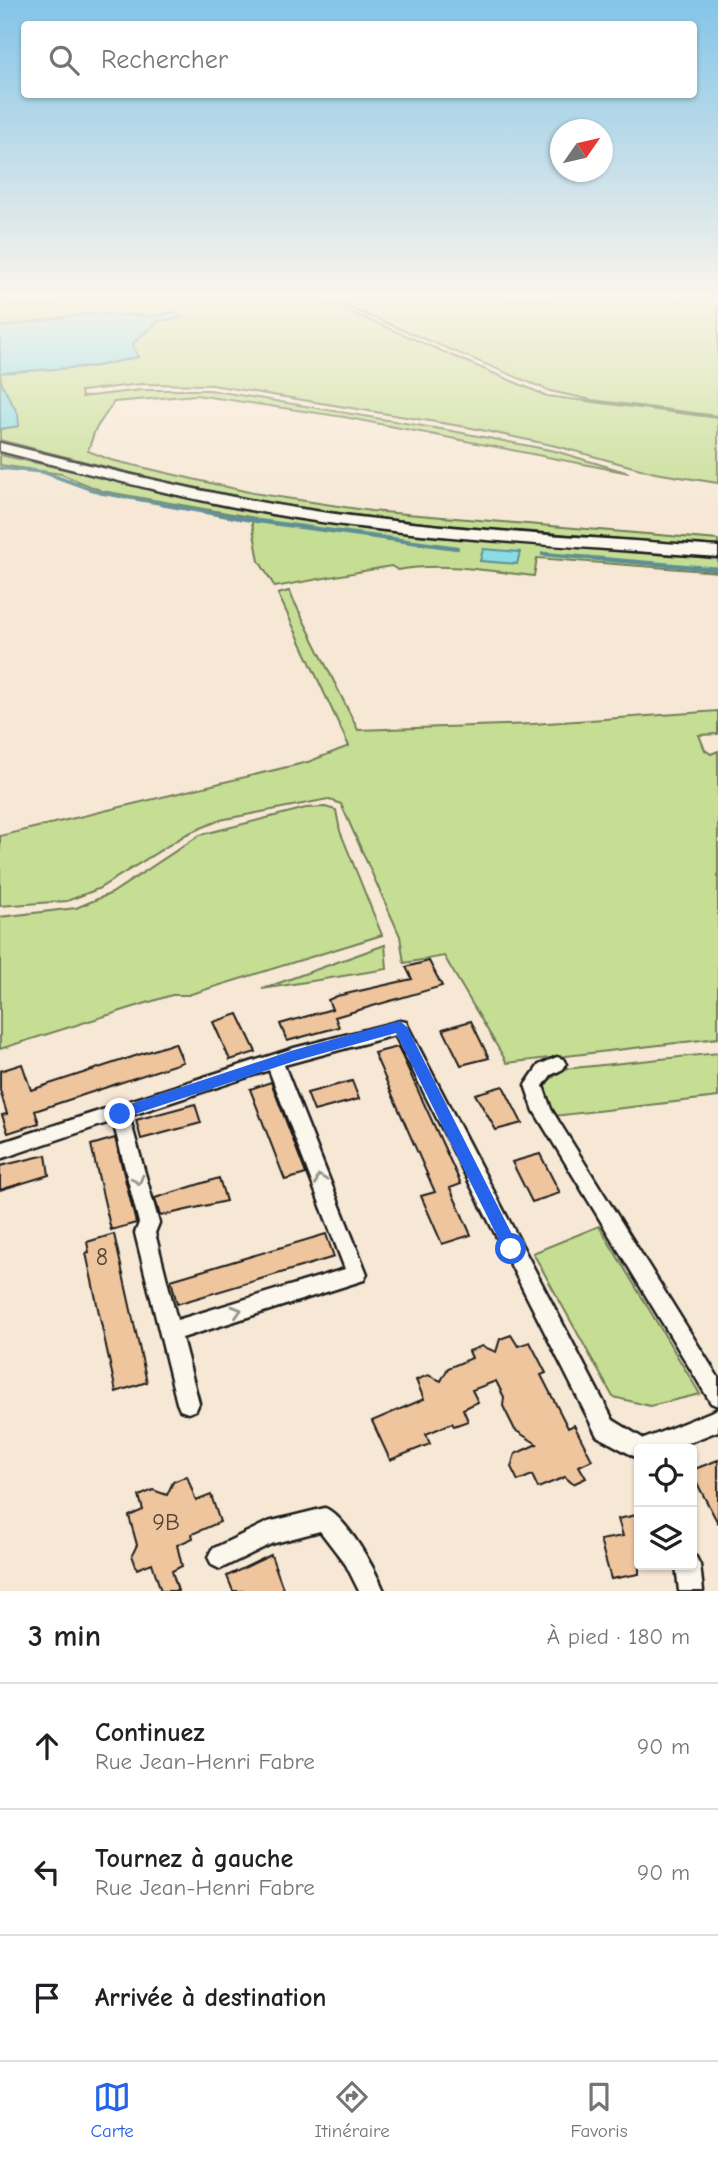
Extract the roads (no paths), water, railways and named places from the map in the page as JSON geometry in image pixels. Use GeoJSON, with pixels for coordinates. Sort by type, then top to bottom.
{"type":"FeatureCollection","features":[{"type":"Feature","properties":{"kind":"main road"},"geometry":{"type":"LineString","coordinates":[[0,447],[128,479],[334,519],[468,534],[718,552]]}},
{"type":"Feature","properties":{"kind":"street"},"geometry":{"type":"LineString","coordinates":[[0,1150],[120,1114],[274,1062],[400,1027],[605,1428],[634,1444]]}},
{"type":"Feature","properties":{"kind":"street"},"geometry":{"type":"LineString","coordinates":[[170,1332],[357,1275],[274,1062]]}},
{"type":"Feature","properties":{"kind":"street"},"geometry":{"type":"LineString","coordinates":[[557,1064],[545,1070],[534,1085],[543,1111],[718,1396]]}},
{"type":"Feature","properties":{"kind":"street"},"geometry":{"type":"LineString","coordinates":[[120,1114],[149,1223],[145,1233],[188,1404]]}},
{"type":"Feature","properties":{"kind":"street"},"geometry":{"type":"LineString","coordinates":[[656,1444],[718,1420]]}},
{"type":"Feature","properties":{"kind":"street"},"geometry":{"type":"LineString","coordinates":[[220,1557],[268,1533],[325,1519],[354,1557],[372,1591]]}},
{"type":"Feature","properties":{"kind":"street"},"geometry":{"type":"LineString","coordinates":[[689,1570],[691,1591]]}},
{"type":"Feature","properties":{"kind":"water"},"geometry":{"type":"Polygon","coordinates":[[[0,381],[18,414],[19,426],[0,429],[0,381]]]}},
{"type":"Feature","properties":{"kind":"water"},"geometry":{"type":"Polygon","coordinates":[[[483,549],[520,552],[517,564],[480,561],[483,549]]]}},
{"type":"Feature","properties":{"kind":"waterway"},"geometry":{"type":"LineString","coordinates":[[0,468],[43,472],[101,493],[171,505]]}},
{"type":"Feature","properties":{"kind":"waterway"},"geometry":{"type":"LineString","coordinates":[[161,504],[258,521],[457,548]]}},
{"type":"Feature","properties":{"kind":"waterway"},"geometry":{"type":"LineString","coordinates":[[543,554],[718,569]]}}]}
